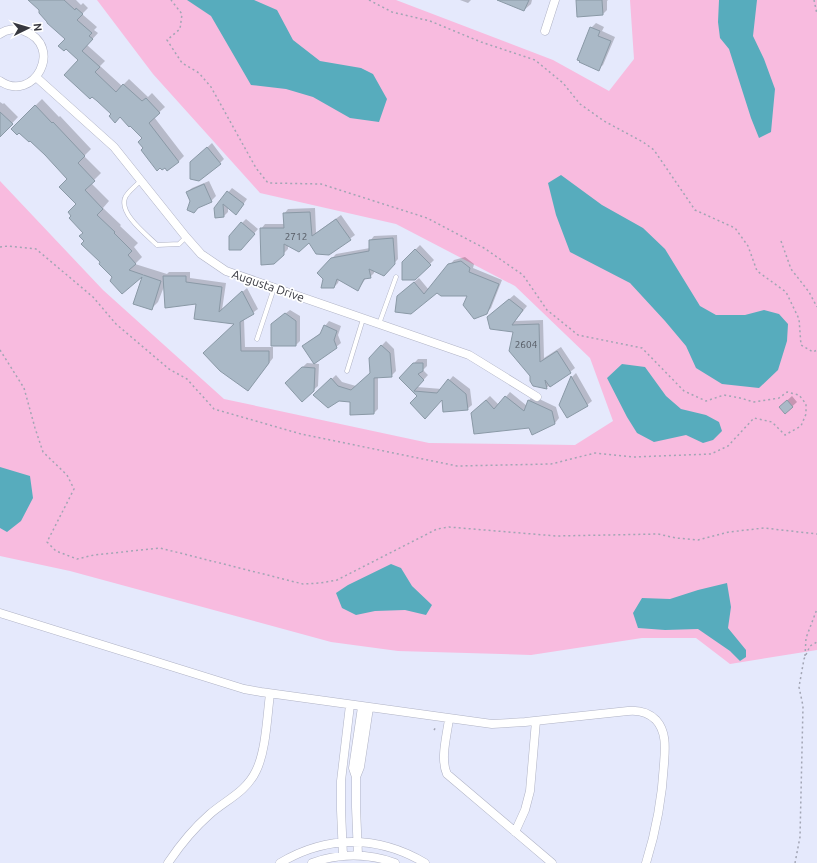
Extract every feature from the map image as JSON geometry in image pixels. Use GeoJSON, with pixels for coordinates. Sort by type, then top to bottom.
{"type":"FeatureCollection","features":[{"type":"Feature","properties":{"kind":"street"},"geometry":{"type":"LineString","coordinates":[[545,31],[555,0]]}},
{"type":"Feature","properties":{"kind":"street"},"geometry":{"type":"LineString","coordinates":[[0,34],[12,29],[22,30],[31,34],[38,40],[43,49],[44,59],[42,69],[30,82],[21,86],[12,86],[4,84],[0,81]]}},
{"type":"Feature","properties":{"kind":"street","name":"Augusta Drive"},"geometry":{"type":"LineString","coordinates":[[36,77],[114,147],[140,181],[201,254],[226,271],[469,356],[537,397]]}},
{"type":"Feature","properties":{"kind":"street"},"geometry":{"type":"LineString","coordinates":[[0,613],[244,689],[270,694],[492,724],[536,721],[636,710],[643,712],[655,719],[659,724],[664,737],[663,783],[659,815],[646,863]]}},
{"type":"Feature","properties":{"kind":"street"},"geometry":{"type":"LineString","coordinates":[[168,863],[177,850],[199,825],[214,811],[243,790],[255,773],[261,759],[270,694]]}},
{"type":"Feature","properties":{"kind":"street"},"geometry":{"type":"LineString","coordinates":[[343,856],[341,781],[350,705]]}},
{"type":"Feature","properties":{"kind":"street"},"geometry":{"type":"LineString","coordinates":[[358,855],[356,777],[360,767],[365,708]]}},
{"type":"Feature","properties":{"kind":"street"},"geometry":{"type":"LineString","coordinates":[[449,719],[444,759],[444,768],[447,774],[552,863]]}},
{"type":"Feature","properties":{"kind":"street"},"geometry":{"type":"LineString","coordinates":[[515,832],[525,810],[530,791],[536,721]]}},
{"type":"Feature","properties":{"kind":"street"},"geometry":{"type":"LineString","coordinates":[[280,863],[311,848],[342,842],[358,841],[388,847],[405,853],[425,863]]}},
{"type":"Feature","properties":{"kind":"street"},"geometry":{"type":"LineString","coordinates":[[312,863],[343,856],[358,855],[374,857],[395,863]]}},
{"type":"Feature","properties":{"kind":"lane"},"geometry":{"type":"LineString","coordinates":[[140,181],[125,198],[125,209],[131,220],[157,245],[179,244],[186,237]]}},
{"type":"Feature","properties":{"kind":"lane"},"geometry":{"type":"LineString","coordinates":[[379,324],[396,277]]}},
{"type":"Feature","properties":{"kind":"lane"},"geometry":{"type":"LineString","coordinates":[[258,339],[274,288]]}},
{"type":"Feature","properties":{"kind":"lane"},"geometry":{"type":"LineString","coordinates":[[347,371],[363,319]]}},
{"type":"Feature","properties":{"kind":"path"},"geometry":{"type":"LineString","coordinates":[[0,247],[8,246],[36,249],[93,297],[122,329],[169,369],[187,379],[214,409],[301,434],[456,466],[551,464],[595,453],[633,457],[711,454],[728,446],[754,418],[772,422],[785,435],[801,426],[806,414],[806,404],[800,395],[787,392],[779,398],[754,402],[724,396],[706,401],[684,391],[642,348],[578,335],[547,310],[523,275],[484,248],[427,218],[321,184],[268,183],[256,168],[211,87],[200,73],[182,63],[167,40],[180,29],[182,14],[171,0]]}},
{"type":"Feature","properties":{"kind":"path"},"geometry":{"type":"LineString","coordinates":[[369,0],[392,12],[430,21],[481,42],[535,60],[563,83],[580,104],[604,121],[643,142],[654,150],[695,210],[735,228],[748,246],[757,271],[786,292],[799,319],[801,345],[813,352],[817,350]]}},
{"type":"Feature","properties":{"kind":"path"},"geometry":{"type":"LineString","coordinates":[[814,0],[817,14]]}},
{"type":"Feature","properties":{"kind":"path"},"geometry":{"type":"LineString","coordinates":[[781,242],[791,269],[809,292],[817,307]]}},
{"type":"Feature","properties":{"kind":"path"},"geometry":{"type":"LineString","coordinates":[[0,350],[24,388],[35,428],[44,452],[67,475],[74,489],[47,542],[56,551],[77,559],[101,554],[160,548],[303,584],[320,584],[337,580],[437,529],[449,527],[556,536],[658,534],[676,538],[698,540],[729,532],[764,528],[817,534]]}},
{"type":"Feature","properties":{"kind":"path"},"geometry":{"type":"LineString","coordinates":[[795,863],[800,837],[804,706],[799,687],[805,658],[806,638],[817,609]]}},
{"type":"Feature","properties":{"kind":"path"},"geometry":{"type":"LineString","coordinates":[[805,658],[810,646],[817,642]]}},
{"type":"Feature","properties":{"kind":"shaded area"},"geometry":{"type":"Polygon","coordinates":[[[97,0],[396,0],[553,60],[609,91],[634,59],[630,0],[817,0],[817,650],[730,664],[696,638],[642,638],[531,655],[398,651],[331,642],[70,571],[0,556],[0,181],[103,290],[224,399],[429,443],[575,445],[613,421],[590,358],[515,286],[396,224],[260,193],[153,74],[97,0]]]}},
{"type":"Feature","properties":{"kind":"water"},"geometry":{"type":"Polygon","coordinates":[[[187,0],[254,0],[277,10],[293,40],[320,61],[361,68],[373,74],[387,99],[379,122],[350,118],[313,97],[286,89],[251,85],[211,16],[187,0]]]}},
{"type":"Feature","properties":{"kind":"water"},"geometry":{"type":"Polygon","coordinates":[[[719,0],[757,0],[753,36],[764,59],[775,89],[771,132],[759,138],[729,49],[720,38],[718,22],[719,0]]]}},
{"type":"Feature","properties":{"kind":"water"},"geometry":{"type":"Polygon","coordinates":[[[561,175],[602,205],[643,228],[665,249],[700,306],[716,315],[745,315],[764,310],[779,314],[788,324],[787,341],[778,370],[759,388],[722,384],[696,368],[686,346],[630,283],[570,252],[556,215],[548,183],[561,175]]]}},
{"type":"Feature","properties":{"kind":"water"},"geometry":{"type":"Polygon","coordinates":[[[622,364],[645,367],[666,396],[681,409],[706,415],[719,422],[722,431],[713,440],[703,443],[686,435],[654,442],[637,433],[607,378],[622,364]]]}},
{"type":"Feature","properties":{"kind":"water"},"geometry":{"type":"Polygon","coordinates":[[[0,467],[30,476],[33,498],[21,521],[7,532],[0,528],[0,467]]]}},
{"type":"Feature","properties":{"kind":"water"},"geometry":{"type":"Polygon","coordinates":[[[391,564],[401,568],[412,586],[432,605],[426,615],[405,610],[375,611],[356,615],[342,608],[336,593],[348,585],[391,564]]]}},
{"type":"Feature","properties":{"kind":"water"},"geometry":{"type":"Polygon","coordinates":[[[727,583],[731,607],[728,628],[746,650],[746,657],[740,661],[730,651],[698,629],[665,630],[638,628],[633,613],[642,598],[670,599],[727,583]]]}},
{"type":"Feature","properties":{"kind":"building"},"geometry":{"type":"Polygon","coordinates":[[[28,0],[64,0],[75,10],[76,8],[83,14],[77,20],[92,33],[89,36],[93,39],[82,51],[100,67],[95,72],[116,92],[123,84],[142,101],[146,98],[160,113],[149,123],[179,162],[167,171],[165,168],[162,170],[160,168],[157,171],[141,150],[143,148],[138,142],[142,138],[120,117],[115,123],[109,116],[111,114],[92,97],[90,99],[64,75],[78,60],[66,49],[64,51],[58,46],[65,39],[47,23],[39,13],[39,10],[28,0]]]}},
{"type":"Feature","properties":{"kind":"building"},"geometry":{"type":"Polygon","coordinates":[[[497,0],[529,0],[524,11],[497,0]]]}},
{"type":"Feature","properties":{"kind":"building"},"geometry":{"type":"Polygon","coordinates":[[[576,0],[602,0],[603,15],[577,17],[576,0]]]}},
{"type":"Feature","properties":{"kind":"building"},"geometry":{"type":"Polygon","coordinates":[[[590,27],[600,31],[598,36],[611,41],[599,71],[577,60],[590,27]]]}},
{"type":"Feature","properties":{"kind":"building"},"geometry":{"type":"Polygon","coordinates":[[[35,105],[85,156],[78,163],[95,181],[85,190],[103,209],[97,215],[132,251],[128,255],[136,264],[129,270],[161,281],[152,310],[133,304],[142,277],[122,294],[110,281],[112,277],[99,264],[100,262],[81,244],[84,241],[79,236],[83,233],[69,218],[71,216],[68,212],[76,204],[59,187],[67,179],[30,141],[29,142],[19,133],[17,135],[11,129],[35,105]]]}},
{"type":"Feature","properties":{"kind":"building"},"geometry":{"type":"Polygon","coordinates":[[[0,112],[13,124],[0,137],[0,112]]]}},
{"type":"Feature","properties":{"kind":"building"},"geometry":{"type":"Polygon","coordinates":[[[207,147],[221,164],[199,181],[190,179],[190,162],[207,147]]]}},
{"type":"Feature","properties":{"kind":"building"},"geometry":{"type":"Polygon","coordinates":[[[204,184],[212,202],[198,208],[194,213],[187,210],[190,201],[186,192],[204,184]]]}},
{"type":"Feature","properties":{"kind":"building"},"geometry":{"type":"Polygon","coordinates":[[[227,191],[244,204],[236,215],[223,204],[224,217],[215,218],[214,208],[227,191]]]}},
{"type":"Feature","properties":{"kind":"building"},"geometry":{"type":"Polygon","coordinates":[[[310,212],[312,236],[336,219],[351,240],[329,255],[316,254],[309,243],[299,252],[284,244],[284,255],[274,264],[261,265],[260,228],[284,228],[283,213],[310,212]]]}},
{"type":"Feature","properties":{"kind":"building"},"geometry":{"type":"Polygon","coordinates":[[[241,222],[255,234],[241,250],[229,250],[229,236],[241,222]]]}},
{"type":"Feature","properties":{"kind":"building"},"geometry":{"type":"Polygon","coordinates":[[[393,238],[395,264],[384,276],[369,269],[371,278],[364,279],[358,291],[337,279],[334,288],[321,288],[323,279],[317,273],[331,258],[369,251],[369,240],[393,238]]]}},
{"type":"Feature","properties":{"kind":"building"},"geometry":{"type":"Polygon","coordinates":[[[415,249],[431,265],[415,280],[402,280],[402,262],[415,249]]]}},
{"type":"Feature","properties":{"kind":"building"},"geometry":{"type":"Polygon","coordinates":[[[461,261],[470,268],[469,272],[499,284],[487,314],[474,319],[463,305],[467,296],[441,296],[437,293],[411,314],[395,312],[397,296],[414,282],[424,294],[448,264],[461,261]]]}},
{"type":"Feature","properties":{"kind":"building"},"geometry":{"type":"Polygon","coordinates":[[[163,276],[186,276],[186,282],[222,287],[219,312],[242,291],[254,314],[240,322],[241,351],[269,351],[269,363],[248,391],[220,371],[203,353],[234,324],[194,319],[196,304],[165,308],[163,276]]]}},
{"type":"Feature","properties":{"kind":"building"},"geometry":{"type":"Polygon","coordinates":[[[509,299],[523,310],[512,325],[539,324],[540,362],[557,351],[571,373],[550,387],[545,380],[547,389],[533,386],[530,381],[530,376],[509,351],[513,332],[490,329],[487,317],[509,299]]]}},
{"type":"Feature","properties":{"kind":"building"},"geometry":{"type":"Polygon","coordinates":[[[285,313],[296,321],[296,346],[271,346],[271,324],[285,313]]]}},
{"type":"Feature","properties":{"kind":"building"},"geometry":{"type":"Polygon","coordinates":[[[324,325],[337,331],[334,340],[337,348],[314,364],[302,346],[320,334],[324,325]]]}},
{"type":"Feature","properties":{"kind":"building"},"geometry":{"type":"Polygon","coordinates":[[[381,345],[390,353],[392,377],[374,378],[374,414],[350,415],[350,402],[339,401],[328,408],[313,395],[331,378],[338,386],[351,390],[370,373],[369,358],[381,345]]]}},
{"type":"Feature","properties":{"kind":"building"},"geometry":{"type":"Polygon","coordinates":[[[413,363],[423,363],[423,371],[418,374],[424,380],[414,391],[437,393],[448,379],[466,394],[468,410],[443,412],[442,400],[425,419],[410,403],[417,396],[399,378],[413,363]]]}},
{"type":"Feature","properties":{"kind":"building"},"geometry":{"type":"Polygon","coordinates":[[[302,367],[315,368],[314,391],[302,402],[285,383],[302,367]]]}},
{"type":"Feature","properties":{"kind":"building"},"geometry":{"type":"Polygon","coordinates":[[[571,376],[588,406],[567,418],[559,405],[571,376]]]}},
{"type":"Feature","properties":{"kind":"building"},"geometry":{"type":"Polygon","coordinates":[[[505,396],[524,411],[528,400],[552,411],[555,424],[532,435],[529,428],[474,434],[471,413],[486,400],[494,409],[505,396]]]}},
{"type":"Feature","properties":{"kind":"building"},"geometry":{"type":"Polygon","coordinates":[[[787,400],[793,407],[785,414],[779,407],[787,400]]]}}]}
